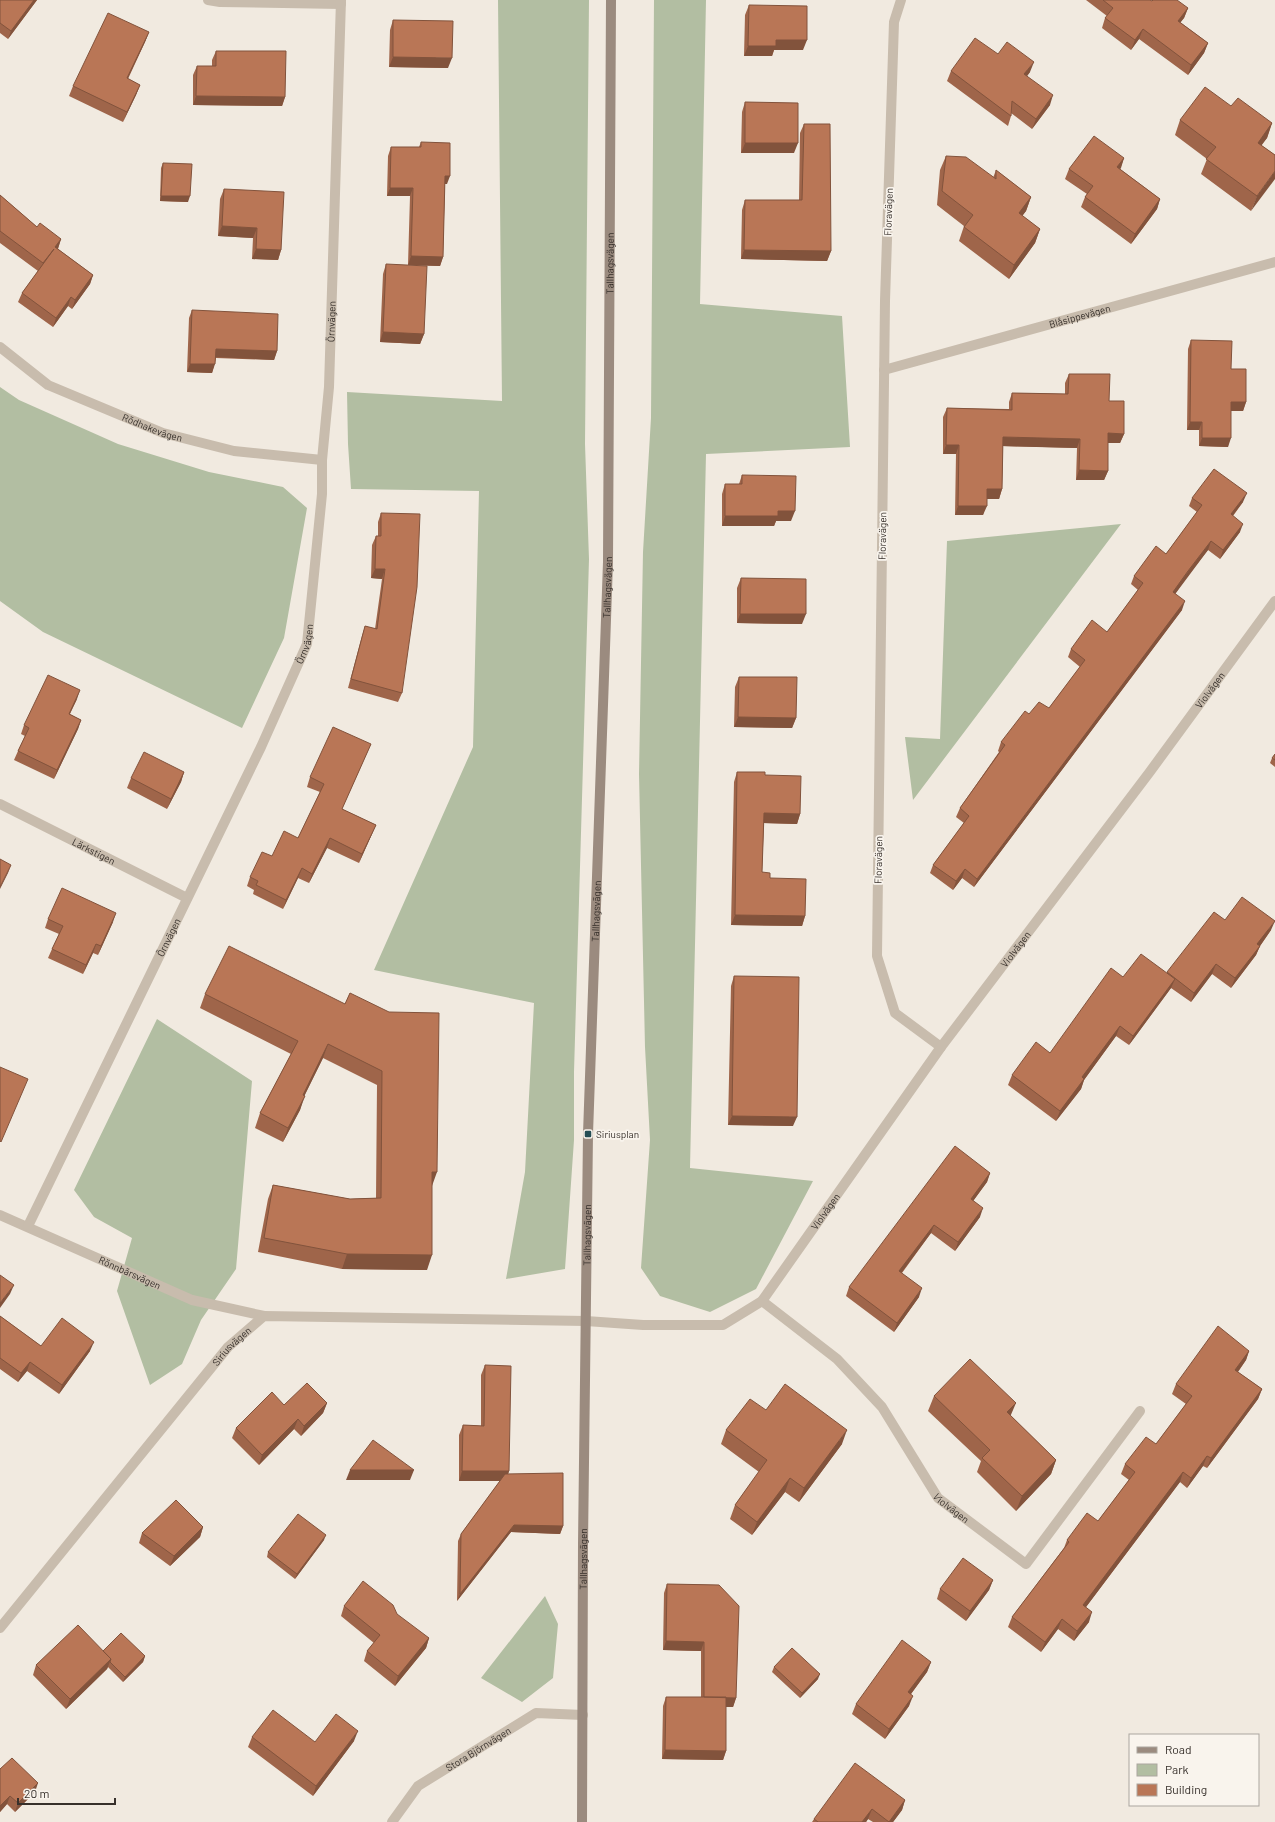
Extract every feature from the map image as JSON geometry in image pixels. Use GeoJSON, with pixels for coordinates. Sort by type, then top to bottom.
{"type":"FeatureCollection","features":[{"type":"Feature","properties":{"kind":"main road","name":"Tallhagsvägen"},"geometry":{"type":"LineString","coordinates":[[582,1822],[583,1544],[588,1134],[608,562],[611,0]]}},
{"type":"Feature","properties":{"kind":"street"},"geometry":{"type":"LineString","coordinates":[[208,0],[220,2],[341,2]]}},
{"type":"Feature","properties":{"kind":"street","name":"Floravägen"},"geometry":{"type":"LineString","coordinates":[[901,0],[894,22],[885,301],[877,956],[896,1013],[941,1047]]}},
{"type":"Feature","properties":{"kind":"street","name":"Örnvägen"},"geometry":{"type":"LineString","coordinates":[[28,1226],[261,747],[307,644],[322,494],[322,460],[329,387],[341,2]]}},
{"type":"Feature","properties":{"kind":"street","name":"Blåsippevägen"},"geometry":{"type":"LineString","coordinates":[[884,370],[1275,262]]}},
{"type":"Feature","properties":{"kind":"street","name":"Rödhakevägen"},"geometry":{"type":"LineString","coordinates":[[0,347],[48,385],[163,433],[234,451],[322,460]]}},
{"type":"Feature","properties":{"kind":"street","name":"Violvägen"},"geometry":{"type":"LineString","coordinates":[[586,1321],[643,1325],[723,1325],[762,1301],[941,1047],[1149,773],[1275,601]]}},
{"type":"Feature","properties":{"kind":"street","name":"Lärkstigen"},"geometry":{"type":"LineString","coordinates":[[0,804],[187,898]]}},
{"type":"Feature","properties":{"kind":"street","name":"Rönnbärsvägen"},"geometry":{"type":"LineString","coordinates":[[0,1214],[192,1300],[264,1316]]}},
{"type":"Feature","properties":{"kind":"street","name":"Violvägen"},"geometry":{"type":"LineString","coordinates":[[762,1301],[836,1359],[882,1407],[938,1498],[1026,1564],[1140,1411]]}},
{"type":"Feature","properties":{"kind":"street"},"geometry":{"type":"LineString","coordinates":[[264,1316],[586,1321]]}},
{"type":"Feature","properties":{"kind":"street","name":"Siriusvägen"},"geometry":{"type":"LineString","coordinates":[[0,1628],[228,1347],[264,1316]]}},
{"type":"Feature","properties":{"kind":"street","name":"Stora Björnvägen"},"geometry":{"type":"LineString","coordinates":[[392,1822],[418,1786],[536,1713],[583,1715]]}},
{"type":"Feature","properties":{"kind":"green space"},"geometry":{"type":"Polygon","coordinates":[[[498,0],[589,0],[585,444],[589,559],[574,1072],[574,1140],[565,1269],[506,1279],[525,1172],[534,1003],[374,970],[473,747],[479,491],[351,489],[347,392],[502,401],[498,0]]]}},
{"type":"Feature","properties":{"kind":"green space"},"geometry":{"type":"Polygon","coordinates":[[[654,0],[706,0],[700,304],[842,316],[850,447],[706,454],[690,1168],[813,1181],[756,1289],[710,1312],[660,1296],[641,1268],[650,1140],[645,1047],[639,774],[643,552],[651,418],[654,0]]]}},
{"type":"Feature","properties":{"kind":"green space"},"geometry":{"type":"Polygon","coordinates":[[[0,387],[19,400],[118,444],[209,472],[283,487],[307,508],[284,638],[242,728],[43,632],[0,601],[0,387]]]}},
{"type":"Feature","properties":{"kind":"green space"},"geometry":{"type":"Polygon","coordinates":[[[1121,524],[913,800],[905,737],[940,739],[947,541],[1121,524]]]}},
{"type":"Feature","properties":{"kind":"green space"},"geometry":{"type":"Polygon","coordinates":[[[157,1019],[252,1081],[236,1269],[201,1320],[182,1364],[150,1385],[117,1291],[132,1238],[94,1217],[74,1190],[157,1019]]]}},
{"type":"Feature","properties":{"kind":"green space"},"geometry":{"type":"Polygon","coordinates":[[[545,1596],[558,1624],[553,1678],[522,1702],[481,1678],[545,1596]]]}},
{"type":"Feature","properties":{"kind":"building"},"geometry":{"type":"Polygon","coordinates":[[[0,0],[34,0],[11,31],[0,23],[0,0]]]}},
{"type":"Feature","properties":{"kind":"building"},"geometry":{"type":"Polygon","coordinates":[[[1103,0],[1177,0],[1188,8],[1178,21],[1208,43],[1191,65],[1143,29],[1135,40],[1105,18],[1113,8],[1103,0]]]}},
{"type":"Feature","properties":{"kind":"building"},"geometry":{"type":"Polygon","coordinates":[[[749,5],[807,6],[807,40],[776,40],[776,46],[748,46],[749,5]]]}},
{"type":"Feature","properties":{"kind":"building"},"geometry":{"type":"Polygon","coordinates":[[[108,13],[149,32],[127,78],[140,85],[127,112],[73,86],[108,13]]]}},
{"type":"Feature","properties":{"kind":"building"},"geometry":{"type":"Polygon","coordinates":[[[393,20],[453,21],[452,58],[393,57],[393,20]]]}},
{"type":"Feature","properties":{"kind":"building"},"geometry":{"type":"Polygon","coordinates":[[[975,38],[998,54],[1007,42],[1034,62],[1024,74],[1053,95],[1036,119],[1012,101],[1011,116],[951,71],[975,38]]]}},
{"type":"Feature","properties":{"kind":"building"},"geometry":{"type":"Polygon","coordinates":[[[216,51],[286,51],[285,97],[196,96],[197,66],[216,66],[216,51]]]}},
{"type":"Feature","properties":{"kind":"building"},"geometry":{"type":"Polygon","coordinates":[[[1205,87],[1231,106],[1238,98],[1272,123],[1258,143],[1275,155],[1275,171],[1257,196],[1206,159],[1216,147],[1180,120],[1205,87]]]}},
{"type":"Feature","properties":{"kind":"building"},"geometry":{"type":"Polygon","coordinates":[[[745,102],[798,103],[798,143],[745,143],[745,102]]]}},
{"type":"Feature","properties":{"kind":"building"},"geometry":{"type":"Polygon","coordinates":[[[804,124],[830,124],[831,251],[744,250],[745,200],[802,200],[804,124]]]}},
{"type":"Feature","properties":{"kind":"building"},"geometry":{"type":"Polygon","coordinates":[[[1094,136],[1124,158],[1117,167],[1160,199],[1135,234],[1085,197],[1093,186],[1069,169],[1094,136]]]}},
{"type":"Feature","properties":{"kind":"building"},"geometry":{"type":"Polygon","coordinates":[[[421,142],[450,143],[450,176],[445,176],[443,257],[411,256],[413,188],[390,188],[391,147],[421,147],[421,142]]]}},
{"type":"Feature","properties":{"kind":"building"},"geometry":{"type":"Polygon","coordinates":[[[946,156],[966,157],[996,179],[996,170],[1031,197],[1019,213],[1040,229],[1014,265],[964,227],[973,215],[942,191],[946,156]]]}},
{"type":"Feature","properties":{"kind":"building"},"geometry":{"type":"Polygon","coordinates":[[[163,163],[192,164],[190,196],[161,196],[163,163]]]}},
{"type":"Feature","properties":{"kind":"building"},"geometry":{"type":"Polygon","coordinates":[[[224,189],[284,192],[281,250],[256,249],[257,228],[222,226],[224,189]]]}},
{"type":"Feature","properties":{"kind":"building"},"geometry":{"type":"Polygon","coordinates":[[[0,195],[37,227],[40,223],[61,239],[55,247],[93,275],[75,300],[71,297],[56,318],[22,293],[54,249],[43,263],[0,231],[0,195]]]}},
{"type":"Feature","properties":{"kind":"building"},"geometry":{"type":"Polygon","coordinates":[[[386,264],[427,266],[424,334],[383,332],[386,264]]]}},
{"type":"Feature","properties":{"kind":"building"},"geometry":{"type":"Polygon","coordinates":[[[192,310],[278,314],[277,351],[216,349],[215,364],[190,364],[192,310]]]}},
{"type":"Feature","properties":{"kind":"building"},"geometry":{"type":"Polygon","coordinates":[[[1191,340],[1232,341],[1231,369],[1246,369],[1246,402],[1231,402],[1231,438],[1202,438],[1202,422],[1190,422],[1191,340]]]}},
{"type":"Feature","properties":{"kind":"building"},"geometry":{"type":"Polygon","coordinates":[[[1069,374],[1110,374],[1109,401],[1124,401],[1124,434],[1108,433],[1108,471],[1079,470],[1080,439],[1003,437],[1002,489],[987,489],[987,506],[958,506],[959,445],[946,445],[947,408],[1012,410],[1012,393],[1068,394],[1069,374]]]}},
{"type":"Feature","properties":{"kind":"building"},"geometry":{"type":"Polygon","coordinates":[[[1214,469],[1247,493],[1231,514],[1243,524],[1223,550],[1211,541],[1188,571],[1173,592],[1185,601],[977,879],[965,869],[956,881],[933,865],[969,816],[960,808],[1005,745],[1001,742],[1025,711],[1029,714],[1039,702],[1049,708],[1085,660],[1071,649],[1092,620],[1107,632],[1143,583],[1134,576],[1156,546],[1166,554],[1202,505],[1192,498],[1214,469]]]}},
{"type":"Feature","properties":{"kind":"building"},"geometry":{"type":"Polygon","coordinates":[[[742,475],[796,476],[795,511],[778,511],[778,516],[725,516],[725,484],[742,484],[742,475]]]}},
{"type":"Feature","properties":{"kind":"building"},"geometry":{"type":"Polygon","coordinates":[[[381,513],[420,514],[417,587],[402,693],[351,679],[365,626],[377,629],[385,569],[375,569],[376,536],[381,536],[381,513]]]}},
{"type":"Feature","properties":{"kind":"building"},"geometry":{"type":"Polygon","coordinates":[[[741,578],[806,579],[806,614],[740,614],[741,578]]]}},
{"type":"Feature","properties":{"kind":"building"},"geometry":{"type":"Polygon","coordinates":[[[48,675],[80,690],[69,714],[81,720],[57,770],[18,751],[29,728],[24,725],[48,675]]]}},
{"type":"Feature","properties":{"kind":"building"},"geometry":{"type":"Polygon","coordinates":[[[739,677],[797,677],[796,718],[738,717],[739,677]]]}},
{"type":"Feature","properties":{"kind":"building"},"geometry":{"type":"Polygon","coordinates":[[[333,727],[371,744],[342,809],[376,825],[362,854],[330,838],[312,874],[302,868],[286,900],[256,885],[258,881],[250,877],[262,852],[272,856],[284,831],[298,838],[324,784],[310,777],[333,727]]]}},
{"type":"Feature","properties":{"kind":"building"},"geometry":{"type":"Polygon","coordinates":[[[144,752],[184,772],[171,799],[131,778],[144,752]]]}},
{"type":"Feature","properties":{"kind":"building"},"geometry":{"type":"Polygon","coordinates":[[[737,772],[765,772],[765,775],[801,776],[800,814],[764,813],[762,872],[770,873],[770,878],[806,879],[805,916],[735,915],[737,772]]]}},
{"type":"Feature","properties":{"kind":"building"},"geometry":{"type":"Polygon","coordinates":[[[0,859],[11,865],[0,887],[0,859]]]}},
{"type":"Feature","properties":{"kind":"building"},"geometry":{"type":"Polygon","coordinates":[[[62,888],[116,913],[101,946],[96,944],[86,965],[52,949],[63,926],[48,919],[62,888]]]}},
{"type":"Feature","properties":{"kind":"building"},"geometry":{"type":"Polygon","coordinates":[[[1242,897],[1275,921],[1257,944],[1260,946],[1235,978],[1216,964],[1194,993],[1167,972],[1214,912],[1225,920],[1242,897]]]}},
{"type":"Feature","properties":{"kind":"building"},"geometry":{"type":"Polygon","coordinates":[[[229,946],[345,1004],[350,993],[389,1012],[439,1013],[437,1172],[432,1172],[432,1255],[347,1254],[264,1238],[273,1185],[350,1199],[381,1198],[382,1071],[328,1044],[303,1095],[305,1096],[288,1128],[260,1113],[298,1041],[205,994],[229,946]]]}},
{"type":"Feature","properties":{"kind":"building"},"geometry":{"type":"Polygon","coordinates":[[[1141,954],[1175,979],[1133,1036],[1120,1026],[1082,1077],[1084,1079],[1060,1111],[1012,1075],[1036,1042],[1050,1053],[1111,968],[1123,977],[1141,954]]]}},
{"type":"Feature","properties":{"kind":"building"},"geometry":{"type":"Polygon","coordinates":[[[734,976],[799,977],[797,1117],[732,1116],[734,976]]]}},
{"type":"Feature","properties":{"kind":"building"},"geometry":{"type":"Polygon","coordinates":[[[0,1067],[28,1079],[1,1142],[0,1141],[0,1067]]]}},
{"type":"Feature","properties":{"kind":"building"},"geometry":{"type":"Polygon","coordinates":[[[955,1146],[990,1173],[971,1199],[983,1208],[958,1242],[934,1225],[899,1271],[922,1288],[897,1323],[849,1287],[955,1146]]]}},
{"type":"Feature","properties":{"kind":"building"},"geometry":{"type":"Polygon","coordinates":[[[0,1275],[14,1285],[0,1303],[0,1275]]]}},
{"type":"Feature","properties":{"kind":"building"},"geometry":{"type":"Polygon","coordinates":[[[0,1316],[41,1346],[62,1318],[94,1342],[62,1385],[30,1362],[21,1373],[0,1358],[0,1316]]]}},
{"type":"Feature","properties":{"kind":"building"},"geometry":{"type":"Polygon","coordinates":[[[1218,1326],[1249,1351],[1235,1370],[1262,1389],[1211,1458],[1207,1456],[1191,1478],[1183,1472],[1083,1605],[1092,1612],[1077,1631],[1062,1619],[1045,1642],[1012,1617],[1069,1542],[1067,1540],[1087,1513],[1098,1521],[1135,1472],[1125,1464],[1146,1437],[1156,1444],[1192,1396],[1176,1384],[1218,1326]]]}},
{"type":"Feature","properties":{"kind":"building"},"geometry":{"type":"Polygon","coordinates":[[[970,1359],[1016,1403],[1007,1412],[1056,1460],[1022,1496],[982,1458],[990,1450],[934,1396],[970,1359]]]}},
{"type":"Feature","properties":{"kind":"building"},"geometry":{"type":"Polygon","coordinates":[[[485,1365],[511,1366],[509,1471],[462,1471],[463,1425],[484,1426],[485,1365]]]}},
{"type":"Feature","properties":{"kind":"building"},"geometry":{"type":"Polygon","coordinates":[[[307,1383],[327,1403],[304,1426],[298,1419],[262,1455],[236,1428],[272,1392],[284,1405],[307,1383]]]}},
{"type":"Feature","properties":{"kind":"building"},"geometry":{"type":"Polygon","coordinates":[[[785,1384],[847,1430],[804,1488],[790,1478],[757,1522],[735,1505],[767,1460],[726,1430],[750,1399],[766,1410],[785,1384]]]}},
{"type":"Feature","properties":{"kind":"building"},"geometry":{"type":"Polygon","coordinates":[[[373,1440],[414,1470],[350,1470],[373,1440]]]}},
{"type":"Feature","properties":{"kind":"building"},"geometry":{"type":"Polygon","coordinates":[[[563,1473],[563,1526],[514,1525],[460,1594],[461,1534],[505,1474],[563,1473]]]}},
{"type":"Feature","properties":{"kind":"building"},"geometry":{"type":"Polygon","coordinates":[[[176,1500],[203,1527],[174,1556],[142,1533],[176,1500]]]}},
{"type":"Feature","properties":{"kind":"building"},"geometry":{"type":"Polygon","coordinates":[[[298,1514],[326,1535],[297,1574],[268,1552],[298,1514]]]}},
{"type":"Feature","properties":{"kind":"building"},"geometry":{"type":"Polygon","coordinates":[[[963,1558],[993,1580],[970,1611],[940,1589],[963,1558]]]}},
{"type":"Feature","properties":{"kind":"building"},"geometry":{"type":"Polygon","coordinates":[[[363,1581],[393,1605],[397,1614],[429,1638],[398,1676],[367,1651],[380,1635],[344,1606],[363,1581]]]}},
{"type":"Feature","properties":{"kind":"building"},"geometry":{"type":"Polygon","coordinates":[[[667,1584],[719,1585],[739,1606],[736,1698],[704,1697],[704,1642],[666,1641],[667,1584]]]}},
{"type":"Feature","properties":{"kind":"building"},"geometry":{"type":"Polygon","coordinates":[[[78,1625],[111,1659],[70,1699],[36,1665],[78,1625]]]}},
{"type":"Feature","properties":{"kind":"building"},"geometry":{"type":"Polygon","coordinates":[[[121,1633],[145,1656],[125,1677],[110,1662],[111,1659],[103,1651],[121,1633]]]}},
{"type":"Feature","properties":{"kind":"building"},"geometry":{"type":"Polygon","coordinates":[[[902,1640],[931,1662],[908,1692],[913,1696],[889,1729],[856,1704],[902,1640]]]}},
{"type":"Feature","properties":{"kind":"building"},"geometry":{"type":"Polygon","coordinates":[[[792,1648],[820,1674],[802,1693],[774,1667],[792,1648]]]}},
{"type":"Feature","properties":{"kind":"building"},"geometry":{"type":"Polygon","coordinates":[[[666,1697],[726,1697],[726,1751],[665,1750],[666,1697]]]}},
{"type":"Feature","properties":{"kind":"building"},"geometry":{"type":"Polygon","coordinates":[[[273,1710],[315,1742],[336,1714],[358,1731],[316,1786],[252,1737],[273,1710]]]}},
{"type":"Feature","properties":{"kind":"building"},"geometry":{"type":"Polygon","coordinates":[[[12,1758],[38,1783],[18,1803],[10,1796],[0,1806],[0,1769],[12,1758]]]}},
{"type":"Feature","properties":{"kind":"building"},"geometry":{"type":"Polygon","coordinates":[[[855,1763],[905,1800],[889,1822],[872,1809],[862,1822],[818,1822],[814,1819],[855,1763]]]}},
{"type":"Feature","properties":{"kind":"place","name":"Siriusplan"},"geometry":{"type":"Point","coordinates":[588,1134]}}]}
